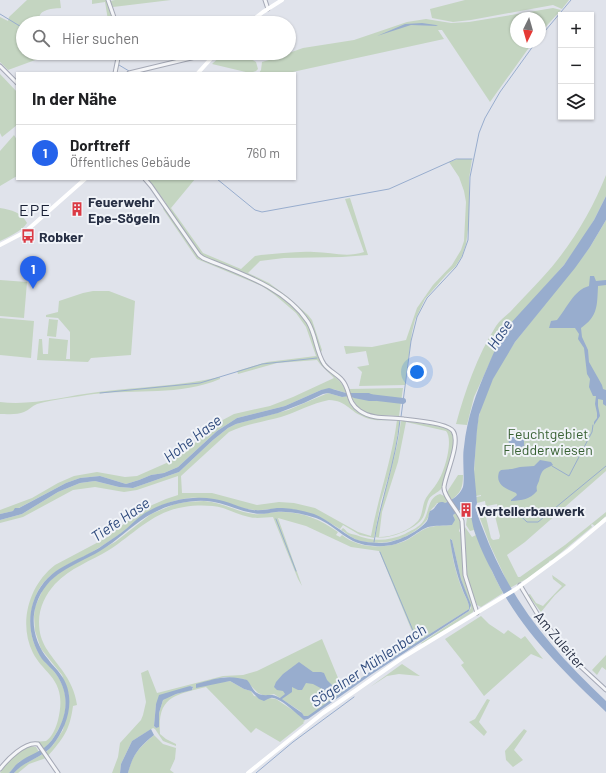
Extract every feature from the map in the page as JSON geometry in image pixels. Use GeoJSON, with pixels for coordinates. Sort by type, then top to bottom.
{"type":"FeatureCollection","features":[{"type":"Feature","properties":{"kind":"street"},"geometry":{"type":"LineString","coordinates":[[108,0],[114,16]]}},
{"type":"Feature","properties":{"kind":"street"},"geometry":{"type":"LineString","coordinates":[[265,0],[268,9]]}},
{"type":"Feature","properties":{"kind":"street"},"geometry":{"type":"LineString","coordinates":[[258,16],[282,0]]}},
{"type":"Feature","properties":{"kind":"street"},"geometry":{"type":"LineString","coordinates":[[115,72],[118,60]]}},
{"type":"Feature","properties":{"kind":"street"},"geometry":{"type":"LineString","coordinates":[[134,72],[183,60]]}},
{"type":"Feature","properties":{"kind":"street"},"geometry":{"type":"LineString","coordinates":[[199,72],[210,60]]}},
{"type":"Feature","properties":{"kind":"street"},"geometry":{"type":"LineString","coordinates":[[0,66],[16,82]]}},
{"type":"Feature","properties":{"kind":"street"},"geometry":{"type":"LineString","coordinates":[[0,245],[25,232],[84,180]]}},
{"type":"Feature","properties":{"kind":"street"},"geometry":{"type":"LineString","coordinates":[[146,180],[155,191],[199,256],[271,288],[285,298],[305,318],[311,328],[323,362],[327,368],[342,380],[353,405],[363,414],[375,417],[404,418],[444,426],[452,430],[454,435],[452,462],[444,491],[459,513],[463,525],[465,575],[477,613]]}},
{"type":"Feature","properties":{"kind":"street"},"geometry":{"type":"LineString","coordinates":[[248,773],[323,713],[402,658],[516,588],[569,550],[606,519]]}},
{"type":"Feature","properties":{"kind":"street","name":"Am Zuleiter"},"geometry":{"type":"LineString","coordinates":[[520,585],[538,615],[580,666],[606,690]]}},
{"type":"Feature","properties":{"kind":"street"},"geometry":{"type":"LineString","coordinates":[[0,769],[8,759],[27,745],[35,743],[38,744],[58,773]]}},
{"type":"Feature","properties":{"kind":"green space"},"geometry":{"type":"Polygon","coordinates":[[[27,0],[60,0],[61,8],[49,9],[42,12],[40,16],[16,16],[16,60],[35,60],[8,70],[0,62],[0,17],[8,21],[9,17],[27,0]]]}},
{"type":"Feature","properties":{"kind":"green space"},"geometry":{"type":"Polygon","coordinates":[[[92,0],[107,0],[111,16],[107,16],[105,2],[92,4],[92,0]]]}},
{"type":"Feature","properties":{"kind":"green space"},"geometry":{"type":"Polygon","coordinates":[[[171,0],[113,7],[110,1],[171,0]]]}},
{"type":"Feature","properties":{"kind":"green space"},"geometry":{"type":"Polygon","coordinates":[[[465,0],[569,0],[562,9],[553,5],[453,22],[432,18],[430,9],[465,0]]]}},
{"type":"Feature","properties":{"kind":"green space"},"geometry":{"type":"Polygon","coordinates":[[[553,8],[561,10],[546,26],[546,12],[529,12],[553,8]]]}},
{"type":"Feature","properties":{"kind":"green space"},"geometry":{"type":"Polygon","coordinates":[[[510,15],[510,48],[529,48],[490,102],[442,30],[438,30],[444,39],[293,72],[260,72],[262,62],[269,60],[296,60],[296,50],[303,48],[354,40],[407,22],[426,19],[451,23],[469,22],[510,15]]]}},
{"type":"Feature","properties":{"kind":"green space"},"geometry":{"type":"Polygon","coordinates":[[[216,60],[253,60],[256,62],[258,69],[253,72],[246,72],[212,64],[216,60]]]}},
{"type":"Feature","properties":{"kind":"green space"},"geometry":{"type":"Polygon","coordinates":[[[0,74],[16,91],[16,126],[2,137],[0,133],[0,74]]]}},
{"type":"Feature","properties":{"kind":"green space"},"geometry":{"type":"Polygon","coordinates":[[[14,135],[16,138],[16,177],[0,186],[0,151],[14,135]]]}},
{"type":"Feature","properties":{"kind":"green space"},"geometry":{"type":"Polygon","coordinates":[[[458,159],[472,159],[469,179],[469,222],[466,244],[462,256],[455,267],[425,299],[415,320],[405,385],[359,386],[362,372],[357,367],[369,365],[366,351],[346,354],[344,346],[372,347],[406,340],[417,308],[433,285],[452,265],[461,250],[464,241],[466,202],[459,177],[449,162],[458,159]]]}},
{"type":"Feature","properties":{"kind":"green space"},"geometry":{"type":"Polygon","coordinates":[[[606,175],[606,196],[582,240],[564,265],[503,334],[474,397],[467,425],[456,424],[472,374],[489,337],[499,322],[542,278],[561,255],[587,216],[606,175]]]}},
{"type":"Feature","properties":{"kind":"green space"},"geometry":{"type":"Polygon","coordinates":[[[149,180],[194,180],[171,208],[203,253],[241,269],[255,256],[261,255],[294,252],[320,252],[351,255],[364,252],[345,199],[350,198],[368,255],[284,258],[260,261],[248,273],[269,283],[288,297],[308,315],[312,320],[322,350],[319,356],[322,364],[343,385],[346,393],[333,389],[321,390],[285,406],[237,418],[217,431],[178,467],[164,473],[151,475],[126,484],[100,476],[80,478],[66,483],[13,511],[0,514],[0,510],[32,498],[58,483],[74,476],[97,472],[125,477],[137,476],[171,461],[186,452],[219,422],[234,414],[270,406],[334,378],[317,360],[277,363],[238,374],[237,371],[267,362],[316,356],[306,327],[296,313],[262,286],[197,259],[163,209],[166,203],[149,180]]]}},
{"type":"Feature","properties":{"kind":"green space"},"geometry":{"type":"Polygon","coordinates":[[[0,208],[16,212],[25,219],[27,223],[11,236],[0,241],[0,208]]]}},
{"type":"Feature","properties":{"kind":"green space","name":"Feuchtgebiet Fledderwiesen"},"geometry":{"type":"Polygon","coordinates":[[[606,220],[606,471],[525,542],[507,555],[518,577],[565,545],[606,512],[606,516],[595,526],[592,524],[592,527],[528,578],[510,588],[490,545],[478,513],[486,517],[491,538],[493,540],[499,539],[500,536],[494,512],[488,512],[487,510],[491,511],[490,510],[498,508],[497,504],[487,506],[486,508],[485,501],[477,503],[476,497],[481,495],[476,496],[475,491],[474,466],[479,416],[489,387],[509,350],[590,247],[606,220]]]}},
{"type":"Feature","properties":{"kind":"green space"},"geometry":{"type":"Polygon","coordinates":[[[0,280],[27,282],[24,318],[0,316],[0,280]]]}},
{"type":"Feature","properties":{"kind":"green space"},"geometry":{"type":"Polygon","coordinates":[[[93,291],[109,291],[135,301],[131,355],[91,358],[88,362],[37,360],[39,339],[42,339],[43,354],[48,354],[49,338],[68,340],[66,359],[70,359],[70,332],[58,318],[46,317],[46,315],[58,312],[59,301],[93,291]]]}},
{"type":"Feature","properties":{"kind":"green space"},"geometry":{"type":"Polygon","coordinates":[[[0,318],[34,321],[31,358],[0,355],[0,318]]]}},
{"type":"Feature","properties":{"kind":"green space"},"geometry":{"type":"Polygon","coordinates":[[[49,319],[58,320],[56,337],[47,336],[49,319]]]}},
{"type":"Feature","properties":{"kind":"green space"},"geometry":{"type":"Polygon","coordinates":[[[220,377],[220,379],[189,388],[94,394],[58,399],[37,404],[19,414],[0,414],[0,402],[37,402],[98,392],[174,384],[220,377]]]}},
{"type":"Feature","properties":{"kind":"green space"},"geometry":{"type":"Polygon","coordinates":[[[403,388],[399,416],[381,416],[367,413],[357,406],[349,389],[403,388]]]}},
{"type":"Feature","properties":{"kind":"green space"},"geometry":{"type":"Polygon","coordinates":[[[328,393],[342,397],[347,396],[350,404],[355,410],[369,417],[400,420],[393,461],[381,501],[374,538],[360,535],[343,525],[340,529],[325,520],[303,512],[275,509],[254,510],[214,500],[189,498],[165,504],[149,512],[120,534],[86,556],[56,571],[40,588],[32,606],[32,638],[39,653],[60,680],[66,701],[66,708],[62,721],[52,740],[43,749],[39,743],[34,742],[46,741],[52,735],[58,720],[60,696],[54,680],[33,653],[26,629],[29,605],[38,583],[55,565],[106,538],[143,509],[178,495],[178,476],[137,490],[124,492],[95,487],[73,490],[23,517],[0,523],[0,520],[22,514],[58,492],[80,483],[95,481],[119,487],[133,488],[179,472],[228,428],[236,424],[288,410],[328,393]],[[323,401],[281,417],[248,425],[229,432],[181,476],[182,493],[212,493],[257,505],[279,502],[294,503],[315,508],[358,532],[371,536],[392,450],[397,420],[366,418],[357,414],[344,404],[335,401],[323,401]]]}},
{"type":"Feature","properties":{"kind":"green space"},"geometry":{"type":"Polygon","coordinates":[[[401,420],[448,428],[453,435],[454,441],[450,463],[443,485],[440,490],[429,499],[423,517],[418,523],[413,527],[393,536],[380,538],[375,537],[381,507],[393,464],[401,420]],[[406,422],[398,462],[382,512],[379,537],[395,535],[410,528],[420,519],[426,498],[440,479],[445,465],[449,449],[448,435],[446,431],[406,422]]]}},
{"type":"Feature","properties":{"kind":"green space"},"geometry":{"type":"Polygon","coordinates":[[[458,475],[463,475],[463,483],[457,495],[451,500],[447,492],[458,475]]]}},
{"type":"Feature","properties":{"kind":"green space"},"geometry":{"type":"Polygon","coordinates":[[[440,494],[446,497],[449,501],[445,503],[437,503],[430,511],[428,519],[419,528],[403,538],[394,541],[376,543],[366,542],[357,540],[341,530],[343,528],[349,533],[374,540],[393,538],[405,534],[421,524],[426,516],[432,499],[440,494]]]}},
{"type":"Feature","properties":{"kind":"green space"},"geometry":{"type":"Polygon","coordinates":[[[204,501],[254,514],[286,512],[302,514],[331,527],[338,532],[336,535],[340,537],[342,535],[356,543],[373,546],[398,544],[430,527],[452,525],[453,515],[457,512],[461,525],[459,531],[462,535],[463,573],[474,605],[473,612],[422,644],[421,643],[469,611],[471,608],[461,579],[451,539],[456,570],[468,602],[469,609],[370,672],[308,717],[304,716],[300,711],[274,694],[265,696],[258,693],[244,679],[224,677],[195,685],[230,681],[244,689],[251,691],[254,696],[276,699],[297,713],[305,721],[303,722],[304,723],[280,742],[256,728],[251,733],[206,687],[177,695],[170,699],[165,705],[160,721],[160,734],[176,744],[176,746],[163,741],[153,728],[132,741],[121,764],[120,773],[112,773],[118,757],[120,743],[141,720],[143,715],[146,702],[141,673],[148,670],[157,693],[223,676],[243,675],[257,671],[322,639],[343,690],[416,641],[379,551],[351,547],[306,526],[278,518],[302,586],[273,517],[252,518],[223,508],[209,506],[189,506],[173,509],[154,518],[109,550],[67,573],[55,584],[46,596],[39,616],[39,630],[46,648],[70,682],[77,705],[73,706],[70,722],[65,734],[47,757],[45,753],[53,745],[63,730],[69,695],[62,675],[41,649],[35,631],[35,607],[44,587],[59,572],[115,542],[151,514],[175,504],[204,501]],[[190,686],[167,698],[193,689],[193,687],[190,686]],[[163,700],[156,704],[154,726],[156,728],[159,726],[159,713],[163,700]]]}},
{"type":"Feature","properties":{"kind":"green space"},"geometry":{"type":"Polygon","coordinates":[[[471,514],[477,534],[493,574],[503,593],[481,607],[477,605],[466,575],[465,527],[472,537],[476,535],[474,530],[470,531],[466,525],[467,518],[464,517],[471,514]]]}},
{"type":"Feature","properties":{"kind":"green space"},"geometry":{"type":"Polygon","coordinates":[[[552,575],[566,585],[555,595],[541,612],[528,595],[530,594],[536,603],[543,606],[562,586],[553,579],[552,575]]]}},
{"type":"Feature","properties":{"kind":"green space"},"geometry":{"type":"Polygon","coordinates":[[[481,616],[489,624],[504,634],[508,630],[521,639],[525,636],[543,659],[531,654],[484,696],[461,665],[464,663],[445,639],[481,616]]]}},
{"type":"Feature","properties":{"kind":"green space"},"geometry":{"type":"Polygon","coordinates":[[[606,655],[606,670],[602,667],[597,675],[592,670],[606,655]]]}},
{"type":"Feature","properties":{"kind":"green space"},"geometry":{"type":"Polygon","coordinates":[[[402,664],[420,676],[399,674],[387,676],[370,687],[402,664]]]}},
{"type":"Feature","properties":{"kind":"green space"},"geometry":{"type":"Polygon","coordinates":[[[487,699],[490,700],[479,722],[487,732],[484,736],[469,722],[475,719],[487,699]]]}},
{"type":"Feature","properties":{"kind":"green space"},"geometry":{"type":"Polygon","coordinates":[[[524,729],[527,731],[514,750],[523,760],[513,767],[506,760],[505,751],[524,729]]]}},
{"type":"Feature","properties":{"kind":"green space"},"geometry":{"type":"Polygon","coordinates":[[[154,735],[163,744],[176,748],[175,759],[170,770],[174,773],[128,773],[137,751],[154,735]]]}},
{"type":"Feature","properties":{"kind":"green space"},"geometry":{"type":"Polygon","coordinates":[[[28,746],[36,747],[39,752],[19,762],[9,773],[0,773],[9,760],[28,746]]]}},
{"type":"Feature","properties":{"kind":"green space"},"geometry":{"type":"Polygon","coordinates":[[[43,754],[46,758],[29,764],[18,773],[14,773],[19,767],[43,754]]]}},
{"type":"Feature","properties":{"kind":"water"},"geometry":{"type":"Polygon","coordinates":[[[422,23],[438,26],[411,25],[377,36],[405,24],[422,23]]]}},
{"type":"Feature","properties":{"kind":"water"},"geometry":{"type":"Polygon","coordinates":[[[606,196],[606,220],[590,247],[575,268],[515,342],[493,379],[479,415],[474,469],[477,503],[476,509],[478,516],[494,555],[506,579],[519,601],[550,643],[606,701],[606,712],[542,647],[514,611],[483,553],[473,527],[470,511],[467,507],[453,515],[455,520],[452,525],[428,527],[403,542],[380,546],[365,545],[357,542],[316,518],[301,514],[276,512],[256,514],[224,504],[197,501],[170,506],[153,513],[134,525],[100,551],[62,572],[47,585],[36,605],[34,612],[34,627],[40,647],[66,684],[69,693],[69,702],[66,721],[58,738],[48,750],[23,765],[14,773],[9,773],[18,763],[40,750],[52,740],[61,725],[65,709],[65,693],[62,685],[56,674],[38,653],[31,632],[31,610],[38,591],[44,582],[60,569],[99,548],[121,533],[145,513],[161,505],[178,500],[205,498],[224,501],[253,510],[282,508],[305,511],[314,514],[355,539],[368,542],[387,543],[413,533],[427,521],[430,511],[439,503],[445,503],[453,499],[458,495],[463,487],[463,452],[465,436],[476,396],[495,350],[509,325],[564,265],[594,220],[606,196]]]}},
{"type":"Feature","properties":{"kind":"water"},"geometry":{"type":"Polygon","coordinates":[[[590,276],[594,276],[596,281],[606,280],[606,285],[598,286],[597,305],[594,315],[587,324],[581,328],[582,337],[588,350],[589,362],[603,389],[606,390],[606,406],[603,404],[603,400],[598,399],[600,416],[594,425],[597,418],[595,404],[596,396],[593,396],[589,387],[590,379],[587,374],[584,348],[578,339],[579,334],[575,328],[549,328],[551,321],[557,320],[575,295],[579,291],[589,286],[590,276]]]}},
{"type":"Feature","properties":{"kind":"water"},"geometry":{"type":"Polygon","coordinates":[[[329,388],[346,393],[369,393],[377,397],[376,401],[369,401],[350,396],[342,397],[328,393],[323,394],[278,413],[236,424],[228,428],[179,472],[133,488],[119,487],[95,481],[80,483],[58,492],[22,514],[0,520],[0,514],[13,511],[15,508],[19,508],[66,483],[80,478],[100,476],[126,484],[151,475],[164,473],[178,467],[217,431],[237,418],[285,406],[329,388]]]}},
{"type":"Feature","properties":{"kind":"water"},"geometry":{"type":"Polygon","coordinates":[[[518,432],[524,440],[524,446],[513,450],[509,444],[509,437],[511,433],[518,432]]]}},
{"type":"Feature","properties":{"kind":"water"},"geometry":{"type":"Polygon","coordinates":[[[540,460],[551,462],[553,465],[542,472],[537,486],[537,491],[526,499],[511,501],[517,495],[516,493],[502,486],[498,476],[499,472],[501,470],[534,466],[540,460]]]}},
{"type":"Feature","properties":{"kind":"water"},"geometry":{"type":"Polygon","coordinates":[[[450,539],[452,540],[461,579],[471,605],[469,611],[372,674],[308,719],[304,720],[277,699],[271,698],[264,701],[259,699],[251,691],[244,689],[230,681],[196,688],[196,684],[209,680],[233,677],[247,680],[257,693],[263,695],[273,695],[280,698],[285,694],[283,691],[277,690],[274,687],[276,682],[283,674],[299,662],[313,672],[324,673],[327,680],[332,685],[331,689],[326,691],[313,684],[306,683],[302,690],[292,687],[292,692],[282,699],[304,716],[308,716],[370,672],[469,609],[468,602],[456,570],[450,539]]]}},
{"type":"Feature","properties":{"kind":"water"},"geometry":{"type":"Polygon","coordinates":[[[190,686],[193,687],[192,690],[176,694],[163,700],[159,713],[159,727],[156,728],[154,726],[156,704],[159,695],[190,686]]]}},
{"type":"Feature","properties":{"kind":"water"},"geometry":{"type":"Polygon","coordinates":[[[151,729],[154,735],[137,751],[128,773],[120,773],[121,764],[132,741],[151,729]]]}},
{"type":"Feature","properties":{"kind":"waterway"},"geometry":{"type":"LineString","coordinates":[[546,30],[571,0]]}},
{"type":"Feature","properties":{"kind":"waterway"},"geometry":{"type":"LineString","coordinates":[[0,14],[16,24]]}},
{"type":"Feature","properties":{"kind":"waterway"},"geometry":{"type":"LineString","coordinates":[[401,417],[411,341],[417,317],[427,298],[456,267],[462,257],[468,240],[470,177],[479,133],[485,118],[500,92],[532,48]]}},
{"type":"Feature","properties":{"kind":"waterway"},"geometry":{"type":"LineString","coordinates":[[119,65],[129,71]]}},
{"type":"Feature","properties":{"kind":"waterway"},"geometry":{"type":"LineString","coordinates":[[218,180],[255,210],[262,212],[389,189],[456,159],[472,159]]}},
{"type":"Feature","properties":{"kind":"waterway"},"geometry":{"type":"LineString","coordinates":[[100,393],[200,383],[262,364],[317,358]]}},
{"type":"Feature","properties":{"kind":"waterway","name":"Hohe Hase"},"geometry":{"type":"LineString","coordinates":[[369,397],[403,401]]}},
{"type":"Feature","properties":{"kind":"waterway"},"geometry":{"type":"LineString","coordinates":[[374,542],[395,451],[400,420]]}},
{"type":"Feature","properties":{"kind":"waterway"},"geometry":{"type":"LineString","coordinates":[[552,466],[569,476],[592,432],[593,425]]}},
{"type":"Feature","properties":{"kind":"waterway"},"geometry":{"type":"LineString","coordinates":[[511,507],[527,522],[538,522],[606,466]]}},
{"type":"Feature","properties":{"kind":"waterway"},"geometry":{"type":"LineString","coordinates":[[276,519],[296,571]]}},
{"type":"Feature","properties":{"kind":"waterway","name":"Sögelner Mühlenbach"},"geometry":{"type":"LineString","coordinates":[[380,552],[417,640]]}},
{"type":"Feature","properties":{"kind":"waterway"},"geometry":{"type":"LineString","coordinates":[[256,773],[293,742],[354,697]]}},
{"type":"Feature","properties":{"kind":"place","name":"Feuerwehr Epe-Sögeln"},"geometry":{"type":"Point","coordinates":[77,209]}},
{"type":"Feature","properties":{"kind":"place","name":"Robker"},"geometry":{"type":"Point","coordinates":[28,236]}},
{"type":"Feature","properties":{"kind":"place","name":"Dorftreff"},"geometry":{"type":"Point","coordinates":[33,289]}},
{"type":"Feature","properties":{"kind":"place","name":"Verteilerbauwerk"},"geometry":{"type":"Point","coordinates":[466,510]}},
{"type":"Feature","properties":{"kind":"district","name":"EPE"},"geometry":{"type":"Point","coordinates":[35,209]}},
{"type":"Feature","properties":{"kind":"water label","name":"Hase"},"geometry":{"type":"Point","coordinates":[499,334]}},
{"type":"Feature","properties":{"kind":"water label","name":"Tiefe Hase"},"geometry":{"type":"Point","coordinates":[120,519]}}]}
